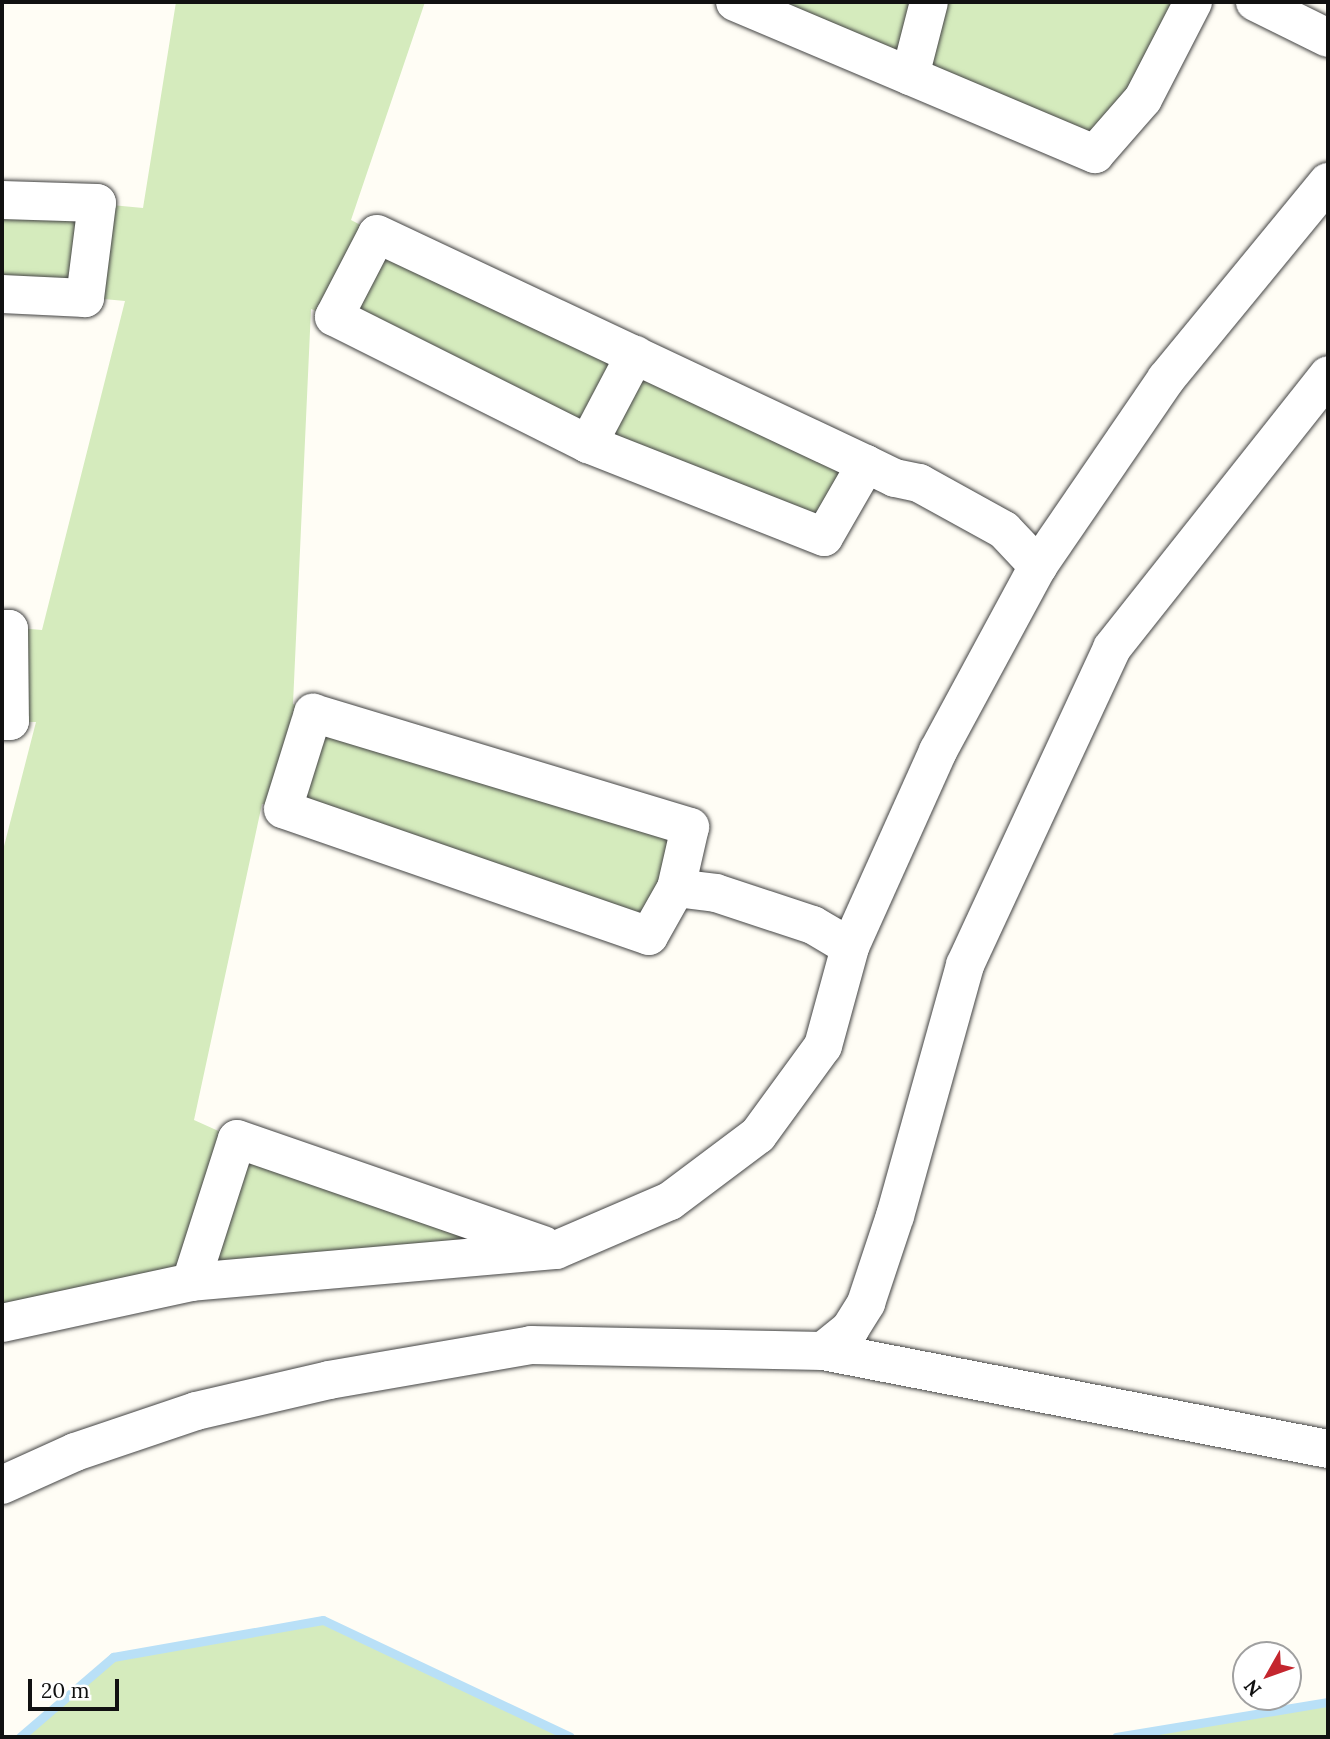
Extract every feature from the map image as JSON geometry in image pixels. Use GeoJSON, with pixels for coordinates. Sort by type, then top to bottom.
{"type":"FeatureCollection","features":[{"type":"Feature","properties":{"kind":"street"},"geometry":{"type":"LineString","coordinates":[[735,2],[1095,154],[1143,99],[1193,2]]}},
{"type":"Feature","properties":{"kind":"street"},"geometry":{"type":"LineString","coordinates":[[910,76],[929,2]]}},
{"type":"Feature","properties":{"kind":"street"},"geometry":{"type":"LineString","coordinates":[[1255,2],[1328,38]]}},
{"type":"Feature","properties":{"kind":"street"},"geometry":{"type":"LineString","coordinates":[[1295,2],[1328,18]]}},
{"type":"Feature","properties":{"kind":"street"},"geometry":{"type":"LineString","coordinates":[[2,1323],[191,1282],[556,1250],[670,1201],[758,1135],[823,1046],[841,944],[938,751],[1029,559],[1166,379],[1328,182]]}},
{"type":"Feature","properties":{"kind":"street"},"geometry":{"type":"LineString","coordinates":[[2,200],[97,204],[85,298],[2,294]]}},
{"type":"Feature","properties":{"kind":"street"},"geometry":{"type":"LineString","coordinates":[[881,471],[824,537],[588,444],[334,317],[377,234],[881,471],[906,498],[945,522],[999,553],[1029,559]]}},
{"type":"Feature","properties":{"kind":"street"},"geometry":{"type":"LineString","coordinates":[[588,444],[635,355]]}},
{"type":"Feature","properties":{"kind":"street"},"geometry":{"type":"LineString","coordinates":[[823,1351],[850,1329],[866,1303],[965,965],[1112,648],[1328,375]]}},
{"type":"Feature","properties":{"kind":"street"},"geometry":{"type":"LineString","coordinates":[[2,629],[9,629],[10,721],[2,722]]}},
{"type":"Feature","properties":{"kind":"street"},"geometry":{"type":"LineString","coordinates":[[313,713],[690,827],[688,891],[649,936],[283,809],[313,713]]}},
{"type":"Feature","properties":{"kind":"street"},"geometry":{"type":"LineString","coordinates":[[688,891],[716,893],[813,925],[841,944]]}},
{"type":"Feature","properties":{"kind":"street"},"geometry":{"type":"LineString","coordinates":[[191,1282],[237,1139],[556,1250]]}},
{"type":"Feature","properties":{"kind":"street"},"geometry":{"type":"LineString","coordinates":[[2,1485],[75,1452],[196,1411],[330,1380],[531,1345],[823,1351],[1328,1449]]}},
{"type":"Feature","properties":{"kind":"green space"},"geometry":{"type":"Polygon","coordinates":[[[176,2],[425,2],[351,220],[372,231],[330,316],[311,309],[293,704],[308,710],[276,805],[262,804],[194,1120],[234,1138],[186,1273],[2,1312],[2,854],[36,722],[18,722],[19,628],[42,630],[125,301],[93,298],[101,204],[143,208],[176,2]]]}},
{"type":"Feature","properties":{"kind":"green space"},"geometry":{"type":"Polygon","coordinates":[[[762,2],[914,2],[898,59],[762,2]]]}},
{"type":"Feature","properties":{"kind":"green space"},"geometry":{"type":"Polygon","coordinates":[[[939,2],[1181,2],[1131,91],[1092,137],[923,67],[939,2]]]}},
{"type":"Feature","properties":{"kind":"green space"},"geometry":{"type":"Polygon","coordinates":[[[2,210],[89,212],[77,290],[2,286],[2,210]]]}},
{"type":"Feature","properties":{"kind":"green space"},"geometry":{"type":"Polygon","coordinates":[[[380,243],[623,354],[585,434],[344,316],[380,243]]]}},
{"type":"Feature","properties":{"kind":"green space"},"geometry":{"type":"Polygon","coordinates":[[[640,369],[854,471],[821,528],[600,439],[640,369]]]}},
{"type":"Feature","properties":{"kind":"green space"},"geometry":{"type":"Polygon","coordinates":[[[323,729],[676,834],[645,926],[297,800],[323,729]]]}},
{"type":"Feature","properties":{"kind":"green space"},"geometry":{"type":"Polygon","coordinates":[[[246,1157],[526,1245],[209,1269],[246,1157]]]}},
{"type":"Feature","properties":{"kind":"green space"},"geometry":{"type":"Polygon","coordinates":[[[323,1620],[570,1737],[20,1737],[113,1657],[323,1620]]]}},
{"type":"Feature","properties":{"kind":"green space"},"geometry":{"type":"Polygon","coordinates":[[[1328,1702],[1328,1737],[1116,1737],[1273,1711],[1302,1711],[1302,1706],[1328,1702]]]}},
{"type":"Feature","properties":{"kind":"waterway"},"geometry":{"type":"LineString","coordinates":[[20,1737],[113,1657],[323,1620],[570,1737]]}},
{"type":"Feature","properties":{"kind":"waterway"},"geometry":{"type":"LineString","coordinates":[[1116,1737],[1328,1702]]}}]}
